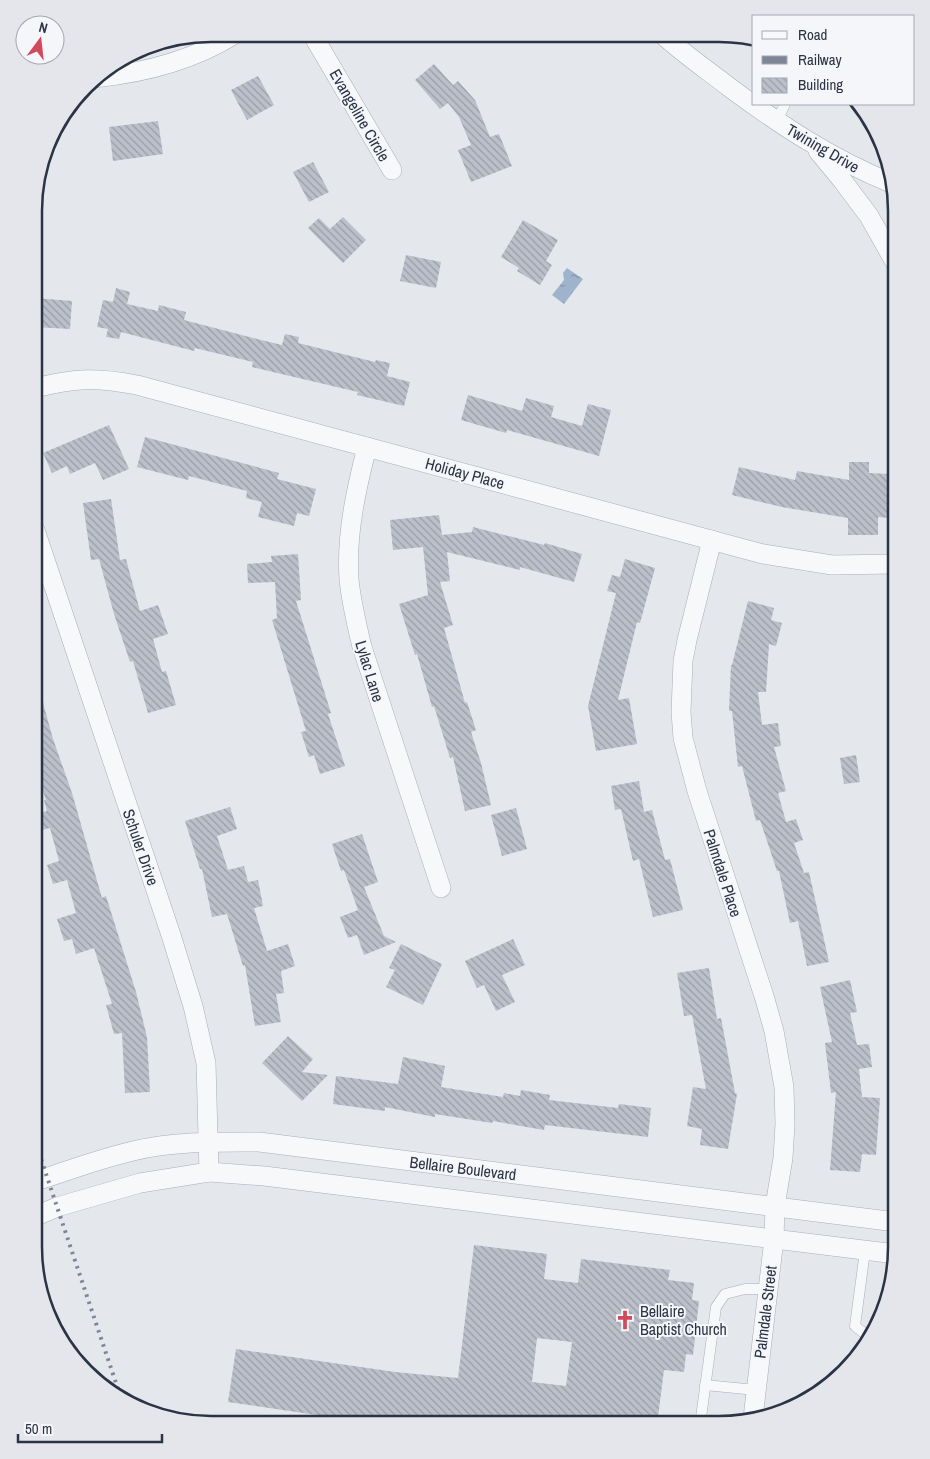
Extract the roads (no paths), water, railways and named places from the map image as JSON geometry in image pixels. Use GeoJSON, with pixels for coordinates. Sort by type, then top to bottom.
{"type":"FeatureCollection","features":[{"type":"Feature","properties":{"kind":"street"},"geometry":{"type":"LineString","coordinates":[[111,76],[172,63],[197,54],[220,42]]}},
{"type":"Feature","properties":{"kind":"street","name":"Evangeline Circle"},"geometry":{"type":"LineString","coordinates":[[317,42],[392,170]]}},
{"type":"Feature","properties":{"kind":"street","name":"Twining Drive"},"geometry":{"type":"LineString","coordinates":[[670,42],[752,103]]}},
{"type":"Feature","properties":{"kind":"street","name":"Twining Drive"},"geometry":{"type":"LineString","coordinates":[[755,105],[812,144],[884,180]]}},
{"type":"Feature","properties":{"kind":"street"},"geometry":{"type":"LineString","coordinates":[[812,144],[869,216],[888,250]]}},
{"type":"Feature","properties":{"kind":"street","name":"Holiday Place"},"geometry":{"type":"LineString","coordinates":[[42,386],[62,381],[87,379],[110,380],[137,385],[763,554],[832,564],[888,564]]}},
{"type":"Feature","properties":{"kind":"street","name":"Lylac Lane"},"geometry":{"type":"LineString","coordinates":[[367,447],[356,497],[348,554],[354,608],[362,647],[441,888]]}},
{"type":"Feature","properties":{"kind":"street","name":"Palmdale Place"},"geometry":{"type":"LineString","coordinates":[[712,540],[686,640],[681,704],[683,738],[697,791],[774,1031],[784,1087],[785,1124],[775,1206]]}},
{"type":"Feature","properties":{"kind":"street","name":"Schuler Drive"},"geometry":{"type":"LineString","coordinates":[[42,551],[171,935],[192,1006],[206,1063],[209,1172]]}},
{"type":"Feature","properties":{"kind":"street","name":"Bellaire Boulevard"},"geometry":{"type":"LineString","coordinates":[[42,1179],[133,1151],[209,1141],[259,1142],[887,1221]]}},
{"type":"Feature","properties":{"kind":"street"},"geometry":{"type":"LineString","coordinates":[[375,1189],[380,1157]]}},
{"type":"Feature","properties":{"kind":"street","name":"Bellaire Boulevard"},"geometry":{"type":"LineString","coordinates":[[42,1214],[57,1207],[140,1182],[209,1172],[264,1176],[375,1189],[887,1253]]}},
{"type":"Feature","properties":{"kind":"street"},"geometry":{"type":"LineString","coordinates":[[491,1204],[496,1172]]}},
{"type":"Feature","properties":{"kind":"street","name":"Palmdale Street"},"geometry":{"type":"LineString","coordinates":[[754,1413],[774,1239],[775,1206]]}},
{"type":"Feature","properties":{"kind":"lane"},"geometry":{"type":"LineString","coordinates":[[777,121],[785,105]]}},
{"type":"Feature","properties":{"kind":"lane"},"geometry":{"type":"LineString","coordinates":[[864,1333],[855,1326],[865,1251]]}},
{"type":"Feature","properties":{"kind":"lane"},"geometry":{"type":"LineString","coordinates":[[701,1416],[716,1307],[725,1294],[768,1288]]}},
{"type":"Feature","properties":{"kind":"lane"},"geometry":{"type":"LineString","coordinates":[[705,1385],[756,1390]]}},
{"type":"Feature","properties":{"kind":"water"},"geometry":{"type":"Polygon","coordinates":[[[567,268],[583,279],[564,304],[552,295],[564,280],[563,273],[567,268]]]}},
{"type":"Feature","properties":{"kind":"railway"},"geometry":{"type":"LineString","coordinates":[[42,1162],[118,1388]]}},
{"type":"Feature","properties":{"kind":"place","name":"Bellaire Baptist Church"},"geometry":{"type":"Point","coordinates":[625,1320]}}]}
